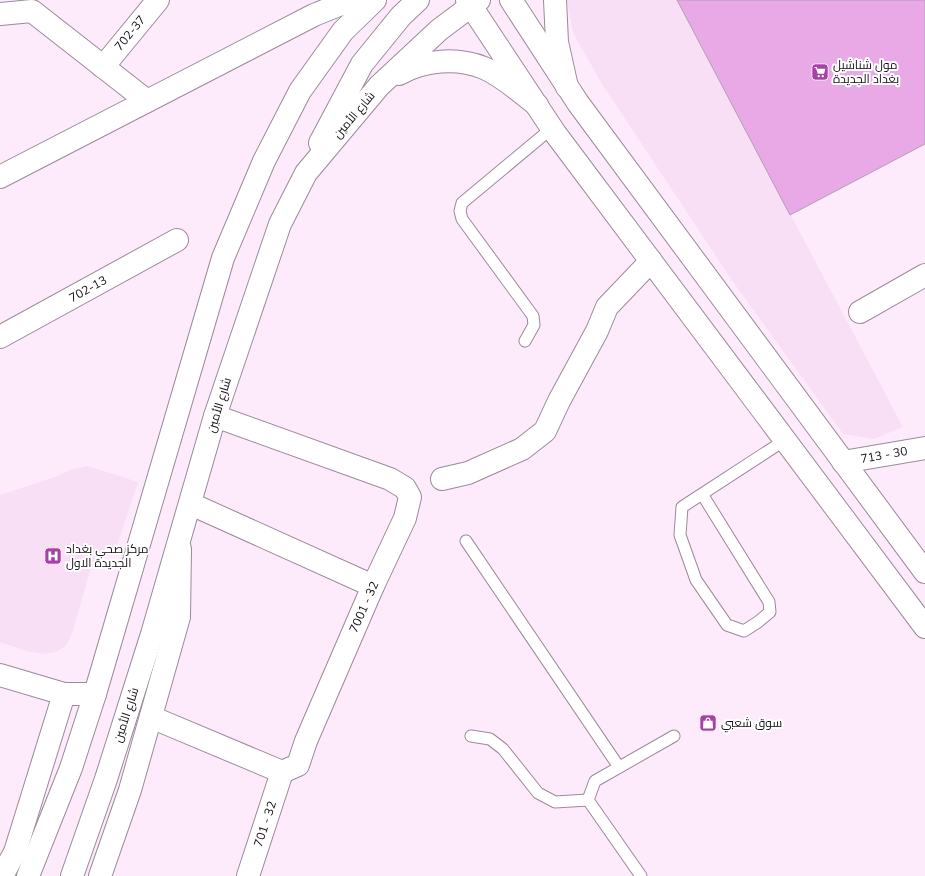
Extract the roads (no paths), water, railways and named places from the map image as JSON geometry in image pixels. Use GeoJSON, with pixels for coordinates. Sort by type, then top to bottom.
{"type":"FeatureCollection","features":[{"type":"Feature","properties":{"kind":"street","name":"702-37"},"geometry":{"type":"LineString","coordinates":[[103,67],[158,0]]}},
{"type":"Feature","properties":{"kind":"street"},"geometry":{"type":"LineString","coordinates":[[28,876],[71,768],[118,618],[223,258],[264,161],[300,92],[343,31],[375,0]]}},
{"type":"Feature","properties":{"kind":"street"},"geometry":{"type":"LineString","coordinates":[[306,173],[340,103],[362,64],[401,16],[418,0]]}},
{"type":"Feature","properties":{"kind":"street"},"geometry":{"type":"LineString","coordinates":[[511,0],[567,87],[925,572]]}},
{"type":"Feature","properties":{"kind":"street"},"geometry":{"type":"LineString","coordinates":[[555,0],[557,42],[567,87]]}},
{"type":"Feature","properties":{"kind":"street"},"geometry":{"type":"LineString","coordinates":[[472,1],[552,128],[925,627]]}},
{"type":"Feature","properties":{"kind":"street","name":"شارع الأمين"},"geometry":{"type":"LineString","coordinates":[[72,876],[106,779],[180,541],[215,416],[280,224],[306,173],[379,86],[472,1]]}},
{"type":"Feature","properties":{"kind":"street"},"geometry":{"type":"LineString","coordinates":[[0,177],[342,2]]}},
{"type":"Feature","properties":{"kind":"street"},"geometry":{"type":"LineString","coordinates":[[0,14],[30,6],[103,67],[147,101]]}},
{"type":"Feature","properties":{"kind":"street"},"geometry":{"type":"LineString","coordinates":[[379,86],[419,64],[434,61],[468,64],[490,72],[537,106]]}},
{"type":"Feature","properties":{"kind":"street","name":"702-13"},"geometry":{"type":"LineString","coordinates":[[0,337],[177,240]]}},
{"type":"Feature","properties":{"kind":"street"},"geometry":{"type":"LineString","coordinates":[[442,479],[468,473],[522,448],[545,431],[559,401],[597,330],[607,306],[651,261]]}},
{"type":"Feature","properties":{"kind":"street"},"geometry":{"type":"LineString","coordinates":[[860,312],[925,275]]}},
{"type":"Feature","properties":{"kind":"street","name":"7001 - 32"},"geometry":{"type":"LineString","coordinates":[[215,416],[390,479],[405,488],[410,497],[405,518],[373,586],[306,741],[298,765],[282,772]]}},
{"type":"Feature","properties":{"kind":"street","name":"713 - 30"},"geometry":{"type":"LineString","coordinates":[[843,462],[925,448]]}},
{"type":"Feature","properties":{"kind":"street"},"geometry":{"type":"LineString","coordinates":[[191,504],[373,586]]}},
{"type":"Feature","properties":{"kind":"street"},"geometry":{"type":"LineString","coordinates":[[100,876],[130,790],[179,617],[180,541]]}},
{"type":"Feature","properties":{"kind":"street"},"geometry":{"type":"LineString","coordinates":[[0,675],[64,694],[94,694]]}},
{"type":"Feature","properties":{"kind":"street"},"geometry":{"type":"LineString","coordinates":[[2,876],[15,852],[64,694]]}},
{"type":"Feature","properties":{"kind":"street"},"geometry":{"type":"LineString","coordinates":[[150,717],[282,772]]}},
{"type":"Feature","properties":{"kind":"street","name":"701 - 32"},"geometry":{"type":"LineString","coordinates":[[248,876],[282,772]]}},
{"type":"Feature","properties":{"kind":"lane"},"geometry":{"type":"LineString","coordinates":[[525,341],[534,325],[533,316],[462,219],[460,211],[462,203],[552,128]]}},
{"type":"Feature","properties":{"kind":"lane"},"geometry":{"type":"LineString","coordinates":[[702,494],[769,602],[770,612],[744,631],[727,625],[696,580],[680,535],[682,507],[785,440]]}},
{"type":"Feature","properties":{"kind":"lane"},"geometry":{"type":"LineString","coordinates":[[466,541],[619,767]]}},
{"type":"Feature","properties":{"kind":"lane"},"geometry":{"type":"LineString","coordinates":[[471,736],[490,740],[503,749],[538,793],[555,802],[588,800]]}},
{"type":"Feature","properties":{"kind":"lane"},"geometry":{"type":"LineString","coordinates":[[588,800],[594,781],[674,736]]}},
{"type":"Feature","properties":{"kind":"lane"},"geometry":{"type":"LineString","coordinates":[[588,800],[641,876]]}},
{"type":"Feature","properties":{"kind":"place","name":"مول شناشيل بغداد الجديدة"},"geometry":{"type":"Point","coordinates":[820,72]}},
{"type":"Feature","properties":{"kind":"place","name":"مركز صحي بغداد الجديدة الاول"},"geometry":{"type":"Point","coordinates":[53,556]}},
{"type":"Feature","properties":{"kind":"place","name":"سوق شعبي"},"geometry":{"type":"Point","coordinates":[708,723]}}]}
